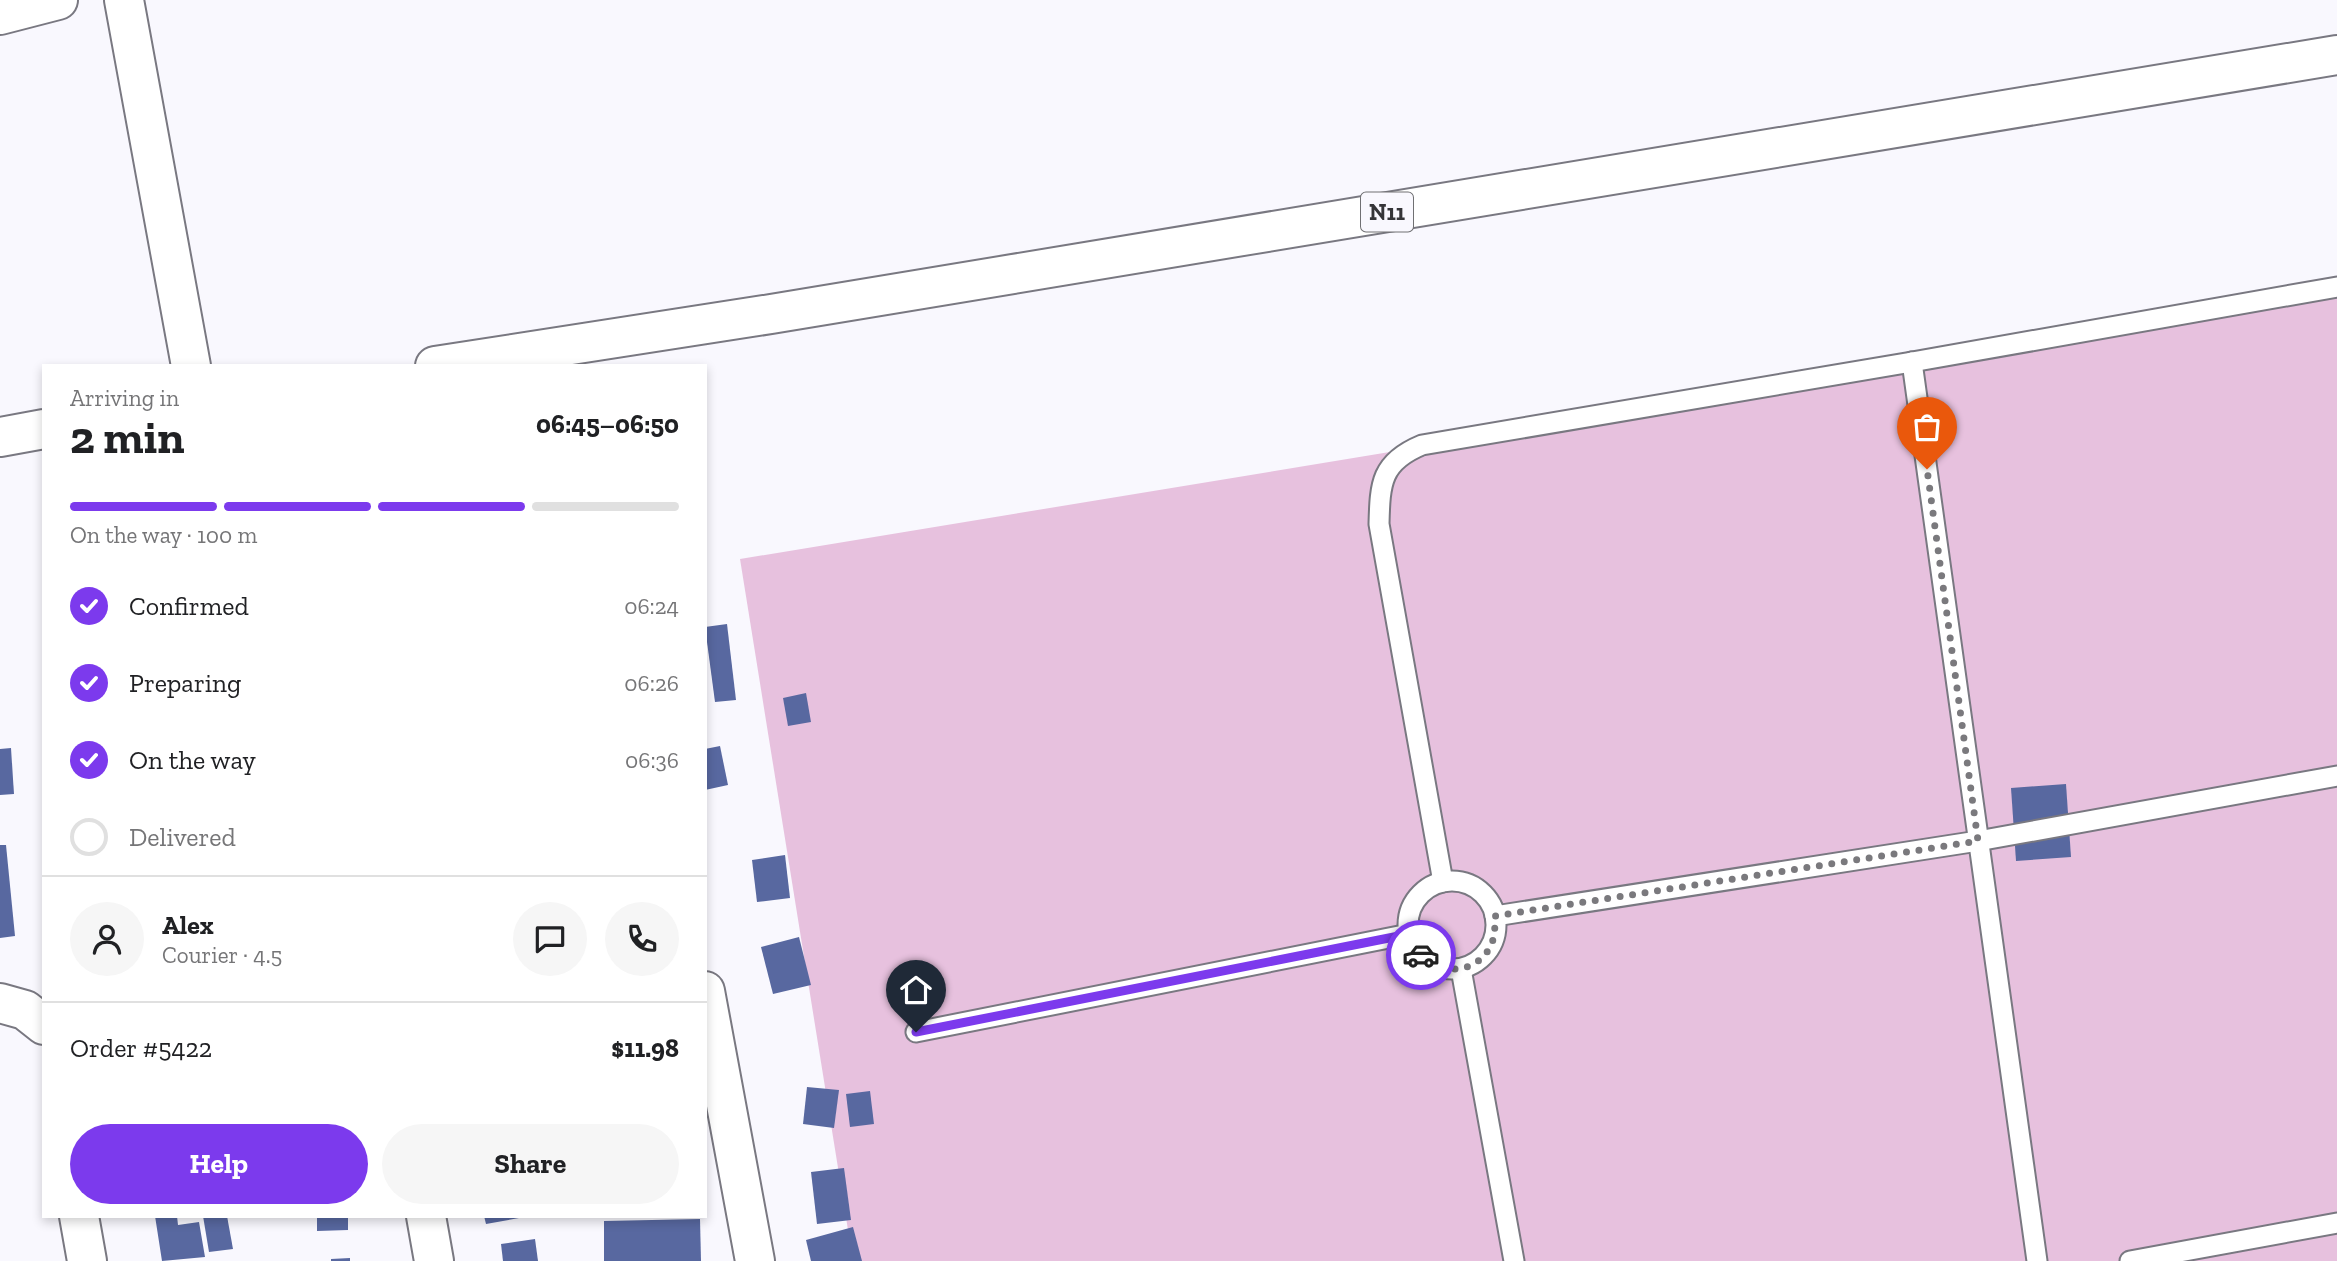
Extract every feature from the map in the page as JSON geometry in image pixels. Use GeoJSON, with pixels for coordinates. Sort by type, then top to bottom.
{"type":"FeatureCollection","features":[{"type":"Feature","properties":{"kind":"main road"},"geometry":{"type":"LineString","coordinates":[[0,15],[58,0]]}},
{"type":"Feature","properties":{"kind":"main road"},"geometry":{"type":"LineString","coordinates":[[124,0],[191,364]]}},
{"type":"Feature","properties":{"kind":"main road","name":"N11"},"geometry":{"type":"LineString","coordinates":[[448,364],[771,314],[2337,55]]}},
{"type":"Feature","properties":{"kind":"main road"},"geometry":{"type":"LineString","coordinates":[[0,437],[42,429]]}},
{"type":"Feature","properties":{"kind":"main road"},"geometry":{"type":"LineString","coordinates":[[707,1002],[755,1261]]}},
{"type":"Feature","properties":{"kind":"main road"},"geometry":{"type":"LineString","coordinates":[[79,1218],[87,1261]]}},
{"type":"Feature","properties":{"kind":"main road"},"geometry":{"type":"LineString","coordinates":[[426,1218],[434,1261]]}},
{"type":"Feature","properties":{"kind":"lane"},"geometry":{"type":"LineString","coordinates":[[1443,882],[1379,524],[1383,480],[1394,460],[1404,452],[1422,445],[2337,287]]}},
{"type":"Feature","properties":{"kind":"lane"},"geometry":{"type":"LineString","coordinates":[[1912,362],[2037,1261]]}},
{"type":"Feature","properties":{"kind":"lane"},"geometry":{"type":"LineString","coordinates":[[1495,916],[1978,841],[2337,776]]}},
{"type":"Feature","properties":{"kind":"lane"},"geometry":{"type":"LineString","coordinates":[[1443,882],[1460,882],[1476,888],[1489,900],[1495,916],[1495,933],[1489,950],[1477,962],[1461,969],[1444,969],[1428,963],[1416,950],[1409,934],[1409,918],[1415,901],[1427,889],[1443,882]]}},
{"type":"Feature","properties":{"kind":"lane"},"geometry":{"type":"LineString","coordinates":[[916,1032],[1409,934]]}},
{"type":"Feature","properties":{"kind":"lane"},"geometry":{"type":"LineString","coordinates":[[1461,969],[1514,1261]]}},
{"type":"Feature","properties":{"kind":"lane"},"geometry":{"type":"LineString","coordinates":[[2130,1261],[2337,1223]]}},
{"type":"Feature","properties":{"kind":"shaded area"},"geometry":{"type":"Polygon","coordinates":[[[2337,296],[2337,1261],[853,1261],[740,559],[2337,296]]]}},
{"type":"Feature","properties":{"kind":"building"},"geometry":{"type":"Polygon","coordinates":[[[727,624],[736,700],[715,702],[707,627],[727,624]]]}},
{"type":"Feature","properties":{"kind":"building"},"geometry":{"type":"Polygon","coordinates":[[[806,693],[811,722],[788,726],[783,698],[806,693]]]}},
{"type":"Feature","properties":{"kind":"building"},"geometry":{"type":"Polygon","coordinates":[[[720,746],[728,785],[707,790],[707,749],[720,746]]]}},
{"type":"Feature","properties":{"kind":"building"},"geometry":{"type":"Polygon","coordinates":[[[11,748],[14,794],[0,795],[0,749],[11,748]]]}},
{"type":"Feature","properties":{"kind":"building"},"geometry":{"type":"Polygon","coordinates":[[[2066,784],[2071,857],[2016,861],[2011,788],[2066,784]]]}},
{"type":"Feature","properties":{"kind":"building"},"geometry":{"type":"Polygon","coordinates":[[[0,845],[6,845],[15,936],[0,938],[0,845]]]}},
{"type":"Feature","properties":{"kind":"building"},"geometry":{"type":"Polygon","coordinates":[[[785,855],[790,898],[757,902],[752,860],[785,855]]]}},
{"type":"Feature","properties":{"kind":"building"},"geometry":{"type":"Polygon","coordinates":[[[799,937],[811,985],[773,994],[761,947],[799,937]]]}},
{"type":"Feature","properties":{"kind":"building"},"geometry":{"type":"Polygon","coordinates":[[[807,1087],[839,1090],[834,1128],[803,1124],[807,1087]]]}},
{"type":"Feature","properties":{"kind":"building"},"geometry":{"type":"Polygon","coordinates":[[[870,1091],[874,1124],[850,1127],[846,1094],[870,1091]]]}},
{"type":"Feature","properties":{"kind":"building"},"geometry":{"type":"Polygon","coordinates":[[[844,1168],[851,1220],[817,1224],[811,1172],[844,1168]]]}},
{"type":"Feature","properties":{"kind":"building"},"geometry":{"type":"Polygon","coordinates":[[[155,1218],[177,1218],[178,1225],[199,1222],[205,1257],[162,1261],[155,1218]]]}},
{"type":"Feature","properties":{"kind":"building"},"geometry":{"type":"Polygon","coordinates":[[[203,1218],[227,1218],[233,1249],[209,1252],[203,1218]]]}},
{"type":"Feature","properties":{"kind":"building"},"geometry":{"type":"Polygon","coordinates":[[[317,1218],[348,1218],[348,1230],[317,1231],[317,1218]]]}},
{"type":"Feature","properties":{"kind":"building"},"geometry":{"type":"Polygon","coordinates":[[[484,1218],[519,1218],[486,1224],[484,1218]]]}},
{"type":"Feature","properties":{"kind":"building"},"geometry":{"type":"Polygon","coordinates":[[[700,1219],[701,1261],[604,1261],[604,1221],[700,1219]]]}},
{"type":"Feature","properties":{"kind":"building"},"geometry":{"type":"Polygon","coordinates":[[[853,1227],[862,1261],[811,1261],[806,1240],[853,1227]]]}},
{"type":"Feature","properties":{"kind":"building"},"geometry":{"type":"Polygon","coordinates":[[[535,1239],[538,1261],[503,1261],[501,1244],[535,1239]]]}},
{"type":"Feature","properties":{"kind":"building"},"geometry":{"type":"Polygon","coordinates":[[[350,1258],[350,1261],[331,1261],[331,1259],[350,1258]]]}},
{"type":"Feature","properties":{"kind":"way so far"},"geometry":{"type":"LineString","coordinates":[[1421,955],[1428,963],[1444,969],[1461,969],[1477,962],[1489,950],[1495,933],[1495,916],[1978,841],[1927,469]]}},
{"type":"Feature","properties":{"kind":"route"},"geometry":{"type":"LineString","coordinates":[[916,1032],[1409,934],[1421,955]]}}]}
